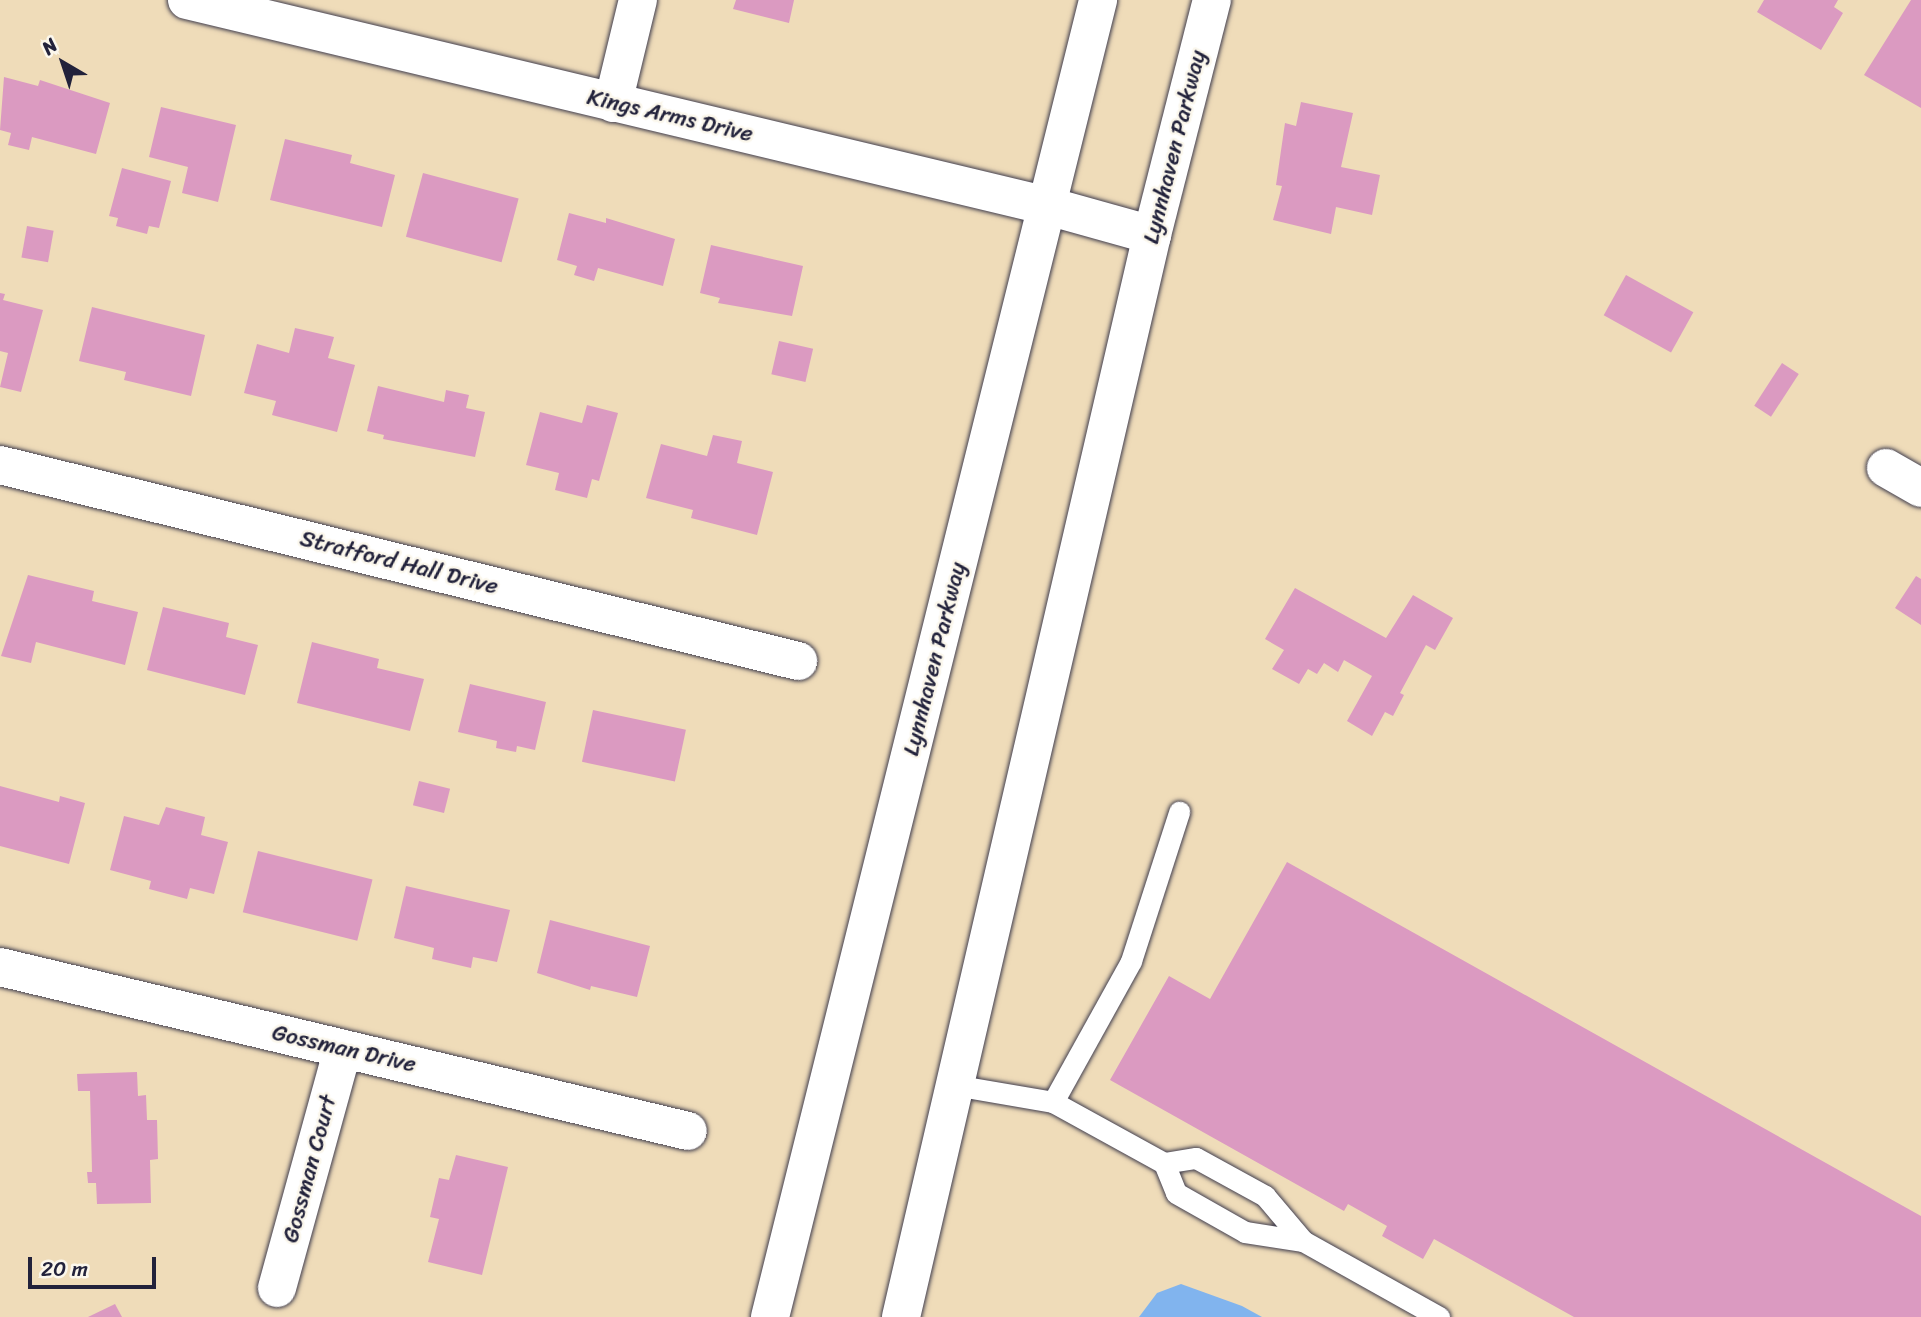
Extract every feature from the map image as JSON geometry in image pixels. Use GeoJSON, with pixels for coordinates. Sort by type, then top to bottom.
{"type":"FeatureCollection","features":[{"type":"Feature","properties":{"kind":"street","name":"Kings Arms Drive"},"geometry":{"type":"LineString","coordinates":[[187,0],[1048,206],[1152,235]]}},
{"type":"Feature","properties":{"kind":"street"},"geometry":{"type":"LineString","coordinates":[[613,103],[638,0]]}},
{"type":"Feature","properties":{"kind":"street","name":"Lynnhaven Parkway"},"geometry":{"type":"LineString","coordinates":[[770,1317],[1098,0]]}},
{"type":"Feature","properties":{"kind":"street","name":"Lynnhaven Parkway"},"geometry":{"type":"LineString","coordinates":[[901,1317],[1152,235],[1212,0]]}},
{"type":"Feature","properties":{"kind":"street","name":"Stratford Hall Drive"},"geometry":{"type":"LineString","coordinates":[[0,465],[798,661]]}},
{"type":"Feature","properties":{"kind":"street"},"geometry":{"type":"LineString","coordinates":[[1886,468],[1921,488]]}},
{"type":"Feature","properties":{"kind":"street","name":"Gossman Drive"},"geometry":{"type":"LineString","coordinates":[[0,967],[688,1131]]}},
{"type":"Feature","properties":{"kind":"street","name":"Gossman Court"},"geometry":{"type":"LineString","coordinates":[[277,1288],[343,1049]]}},
{"type":"Feature","properties":{"kind":"lane"},"geometry":{"type":"LineString","coordinates":[[1053,1102],[1131,961],[1179,812]]}},
{"type":"Feature","properties":{"kind":"lane"},"geometry":{"type":"LineString","coordinates":[[954,1085],[1053,1102],[1164,1163],[1196,1158],[1265,1196],[1303,1241]]}},
{"type":"Feature","properties":{"kind":"lane"},"geometry":{"type":"LineString","coordinates":[[1164,1163],[1176,1193],[1187,1200],[1245,1232],[1303,1241],[1439,1317]]}},
{"type":"Feature","properties":{"kind":"water"},"geometry":{"type":"Polygon","coordinates":[[[1181,1284],[1242,1306],[1262,1317],[1139,1317],[1157,1293],[1181,1284]]]}},
{"type":"Feature","properties":{"kind":"building"},"geometry":{"type":"Polygon","coordinates":[[[736,0],[794,0],[789,23],[733,9],[736,0]]]}},
{"type":"Feature","properties":{"kind":"building"},"geometry":{"type":"Polygon","coordinates":[[[1764,0],[1838,0],[1834,7],[1843,13],[1821,50],[1757,12],[1764,0]]]}},
{"type":"Feature","properties":{"kind":"building"},"geometry":{"type":"Polygon","coordinates":[[[1911,0],[1921,0],[1921,108],[1864,75],[1911,0]]]}},
{"type":"Feature","properties":{"kind":"building"},"geometry":{"type":"Polygon","coordinates":[[[4,77],[38,86],[40,80],[110,103],[96,154],[32,137],[29,150],[8,145],[11,133],[0,130],[4,77]]]}},
{"type":"Feature","properties":{"kind":"building"},"geometry":{"type":"Polygon","coordinates":[[[1301,102],[1353,113],[1341,167],[1380,175],[1372,215],[1336,207],[1331,234],[1273,220],[1282,186],[1276,185],[1285,123],[1296,126],[1301,102]]]}},
{"type":"Feature","properties":{"kind":"building"},"geometry":{"type":"Polygon","coordinates":[[[161,107],[236,125],[218,202],[182,193],[188,167],[149,157],[161,107]]]}},
{"type":"Feature","properties":{"kind":"building"},"geometry":{"type":"Polygon","coordinates":[[[285,139],[352,155],[350,163],[395,175],[382,227],[270,200],[285,139]]]}},
{"type":"Feature","properties":{"kind":"building"},"geometry":{"type":"Polygon","coordinates":[[[122,168],[171,181],[159,228],[149,226],[147,234],[116,226],[118,218],[109,216],[122,168]]]}},
{"type":"Feature","properties":{"kind":"building"},"geometry":{"type":"Polygon","coordinates":[[[423,173],[519,199],[502,262],[406,237],[423,173]]]}},
{"type":"Feature","properties":{"kind":"building"},"geometry":{"type":"Polygon","coordinates":[[[569,213],[606,223],[606,218],[675,239],[663,286],[598,268],[594,281],[574,275],[577,266],[557,260],[569,213]]]}},
{"type":"Feature","properties":{"kind":"building"},"geometry":{"type":"Polygon","coordinates":[[[27,226],[54,231],[48,262],[21,258],[27,226]]]}},
{"type":"Feature","properties":{"kind":"building"},"geometry":{"type":"Polygon","coordinates":[[[711,245],[803,266],[792,316],[718,303],[720,298],[700,293],[711,245]]]}},
{"type":"Feature","properties":{"kind":"building"},"geometry":{"type":"Polygon","coordinates":[[[1626,275],[1693,312],[1671,353],[1604,315],[1626,275]]]}},
{"type":"Feature","properties":{"kind":"building"},"geometry":{"type":"Polygon","coordinates":[[[0,293],[5,294],[3,300],[43,310],[21,392],[0,387],[8,353],[0,351],[0,293]]]}},
{"type":"Feature","properties":{"kind":"building"},"geometry":{"type":"Polygon","coordinates":[[[92,307],[205,335],[191,396],[124,380],[126,372],[79,361],[92,307]]]}},
{"type":"Feature","properties":{"kind":"building"},"geometry":{"type":"Polygon","coordinates":[[[295,328],[334,337],[328,358],[355,365],[337,432],[272,415],[276,401],[244,393],[257,344],[289,353],[295,328]]]}},
{"type":"Feature","properties":{"kind":"building"},"geometry":{"type":"Polygon","coordinates":[[[779,341],[813,349],[805,382],[771,374],[779,341]]]}},
{"type":"Feature","properties":{"kind":"building"},"geometry":{"type":"Polygon","coordinates":[[[1782,363],[1799,374],[1771,417],[1754,406],[1782,363]]]}},
{"type":"Feature","properties":{"kind":"building"},"geometry":{"type":"Polygon","coordinates":[[[378,386],[444,402],[446,390],[469,395],[466,408],[485,412],[475,457],[383,439],[384,435],[367,431],[378,386]]]}},
{"type":"Feature","properties":{"kind":"building"},"geometry":{"type":"Polygon","coordinates":[[[587,405],[618,413],[599,481],[592,479],[587,498],[555,490],[559,473],[526,465],[540,412],[582,423],[587,405]]]}},
{"type":"Feature","properties":{"kind":"building"},"geometry":{"type":"Polygon","coordinates":[[[713,435],[742,441],[737,463],[773,472],[757,535],[691,518],[693,510],[646,498],[661,444],[707,456],[713,435]]]}},
{"type":"Feature","properties":{"kind":"building"},"geometry":{"type":"Polygon","coordinates":[[[28,575],[94,591],[92,601],[138,612],[125,665],[36,642],[31,663],[1,656],[28,575]]]}},
{"type":"Feature","properties":{"kind":"building"},"geometry":{"type":"Polygon","coordinates":[[[1916,576],[1921,579],[1921,625],[1895,608],[1916,576]]]}},
{"type":"Feature","properties":{"kind":"building"},"geometry":{"type":"Polygon","coordinates":[[[1295,588],[1386,638],[1413,595],[1453,618],[1435,650],[1426,645],[1400,693],[1404,695],[1393,716],[1385,712],[1372,736],[1347,721],[1372,676],[1344,660],[1338,672],[1324,663],[1317,674],[1308,669],[1299,684],[1272,669],[1284,650],[1265,639],[1295,588]]]}},
{"type":"Feature","properties":{"kind":"building"},"geometry":{"type":"Polygon","coordinates":[[[163,607],[229,623],[226,637],[258,645],[245,695],[147,670],[163,607]]]}},
{"type":"Feature","properties":{"kind":"building"},"geometry":{"type":"Polygon","coordinates":[[[312,642],[379,659],[377,668],[424,679],[410,731],[297,703],[312,642]]]}},
{"type":"Feature","properties":{"kind":"building"},"geometry":{"type":"Polygon","coordinates":[[[470,684],[546,702],[535,750],[517,746],[516,752],[496,748],[497,741],[458,732],[470,684]]]}},
{"type":"Feature","properties":{"kind":"building"},"geometry":{"type":"Polygon","coordinates":[[[593,710],[686,730],[675,782],[582,762],[593,710]]]}},
{"type":"Feature","properties":{"kind":"building"},"geometry":{"type":"Polygon","coordinates":[[[419,781],[450,789],[444,813],[413,805],[419,781]]]}},
{"type":"Feature","properties":{"kind":"building"},"geometry":{"type":"Polygon","coordinates":[[[0,786],[59,802],[60,796],[85,803],[69,864],[0,846],[0,786]]]}},
{"type":"Feature","properties":{"kind":"building"},"geometry":{"type":"Polygon","coordinates":[[[166,807],[205,817],[201,835],[228,842],[214,894],[190,888],[187,899],[149,889],[151,881],[110,870],[124,816],[159,825],[166,807]]]}},
{"type":"Feature","properties":{"kind":"building"},"geometry":{"type":"Polygon","coordinates":[[[258,851],[372,880],[357,941],[243,912],[258,851]]]}},
{"type":"Feature","properties":{"kind":"building"},"geometry":{"type":"Polygon","coordinates":[[[1287,862],[1921,1216],[1921,1317],[1574,1317],[1434,1239],[1423,1259],[1382,1236],[1387,1226],[1348,1204],[1344,1211],[1110,1080],[1169,976],[1210,999],[1287,862]]]}},
{"type":"Feature","properties":{"kind":"building"},"geometry":{"type":"Polygon","coordinates":[[[406,886],[510,910],[497,962],[473,957],[471,968],[432,959],[434,948],[394,938],[406,886]]]}},
{"type":"Feature","properties":{"kind":"building"},"geometry":{"type":"Polygon","coordinates":[[[550,920],[650,946],[637,997],[591,986],[590,990],[537,973],[550,920]]]}},
{"type":"Feature","properties":{"kind":"building"},"geometry":{"type":"Polygon","coordinates":[[[137,1072],[138,1096],[146,1095],[147,1120],[157,1120],[158,1159],[150,1160],[151,1203],[97,1204],[96,1183],[88,1183],[87,1172],[92,1172],[90,1091],[78,1091],[77,1074],[137,1072]]]}},
{"type":"Feature","properties":{"kind":"building"},"geometry":{"type":"Polygon","coordinates":[[[456,1155],[508,1167],[482,1275],[428,1262],[439,1219],[430,1217],[439,1178],[449,1180],[456,1155]]]}},
{"type":"Feature","properties":{"kind":"building"},"geometry":{"type":"Polygon","coordinates":[[[115,1304],[122,1317],[88,1317],[115,1304]]]}}]}
